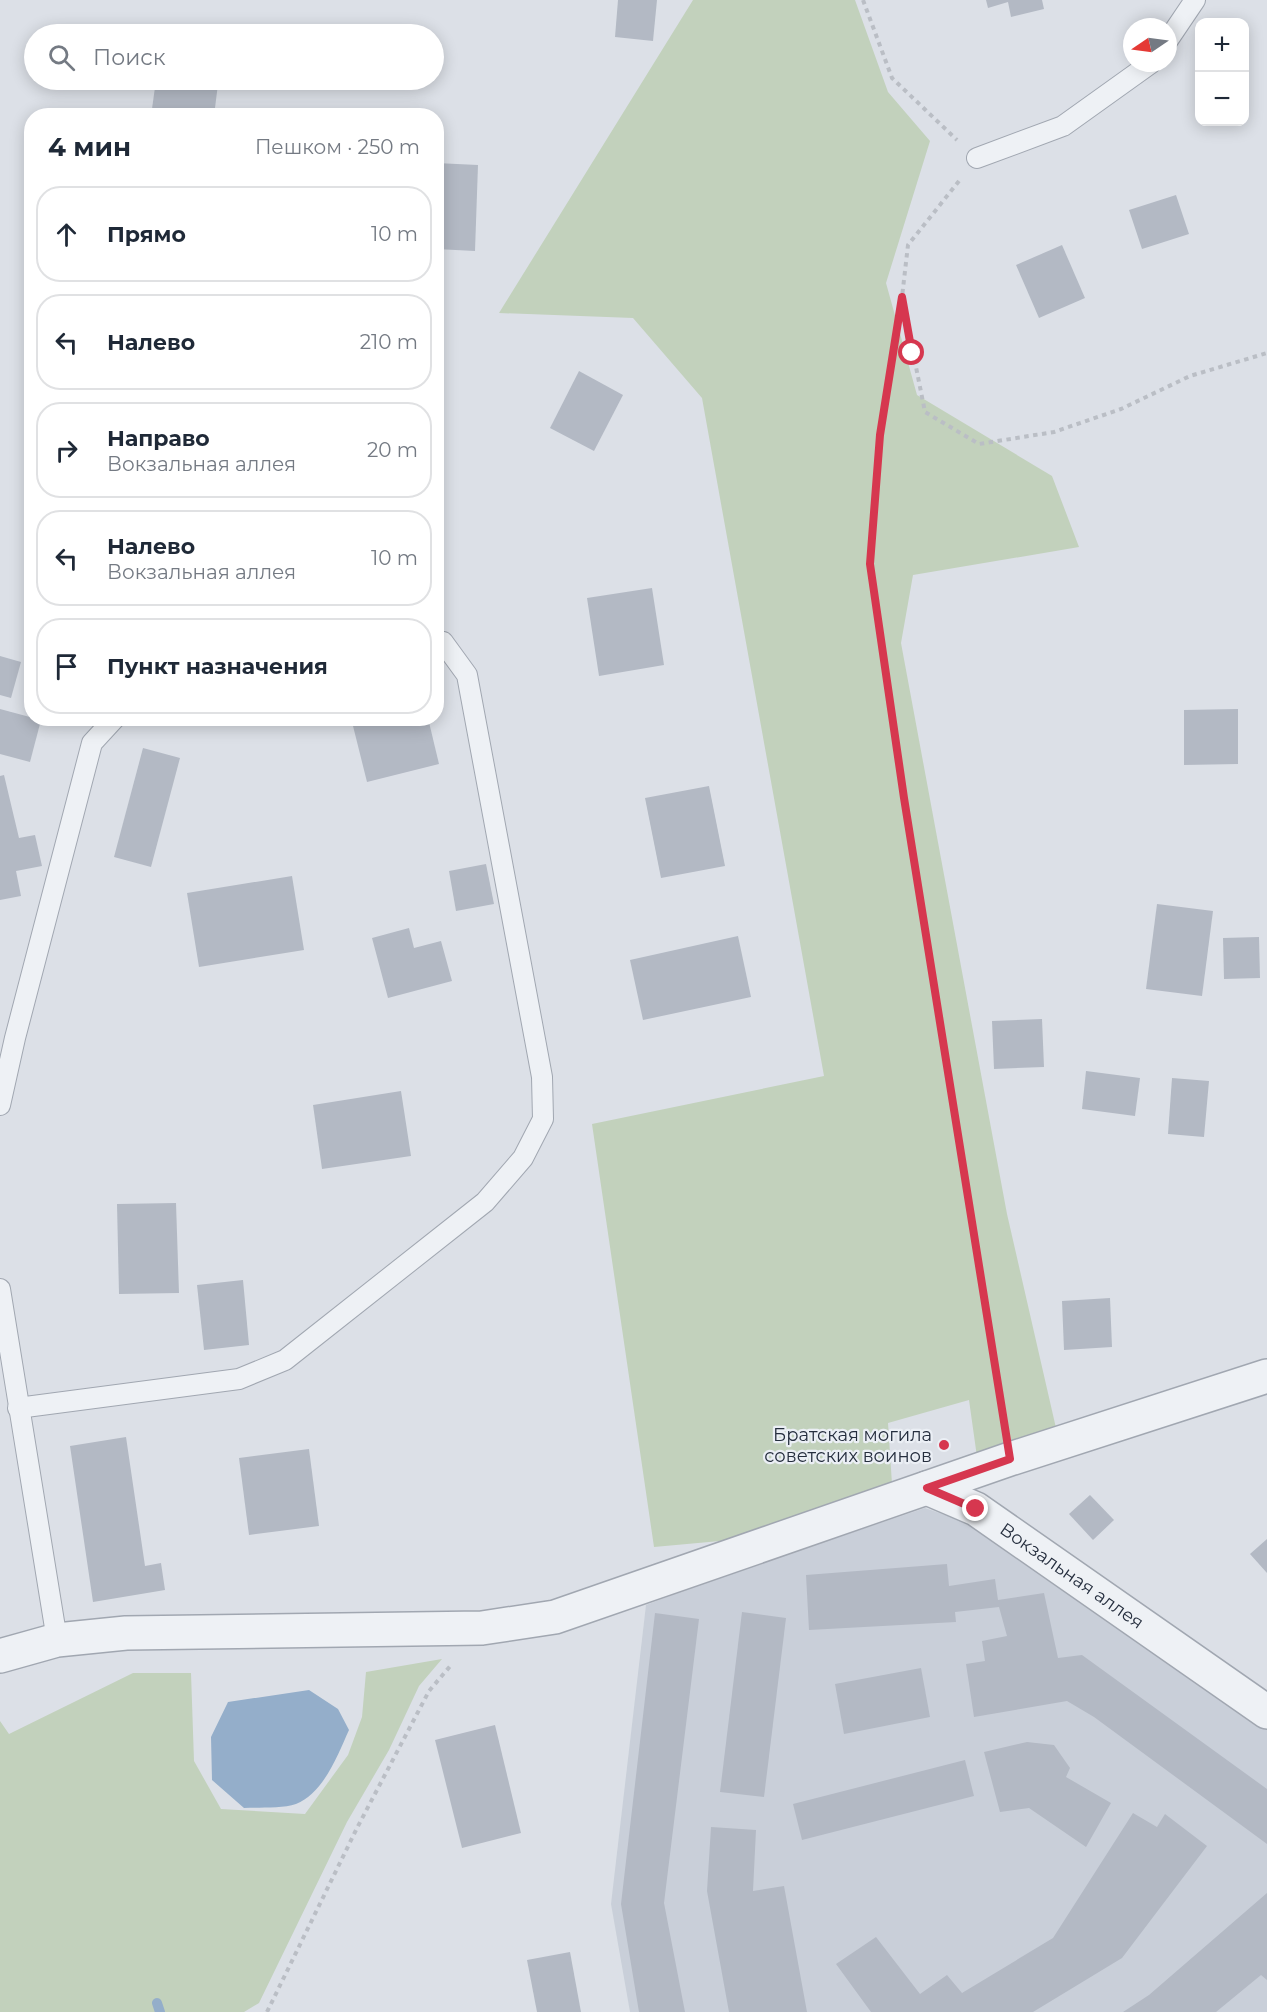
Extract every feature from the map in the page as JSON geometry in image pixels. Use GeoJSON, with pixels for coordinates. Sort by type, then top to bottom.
{"type":"FeatureCollection","features":[{"type":"Feature","properties":{"kind":"street"},"geometry":{"type":"LineString","coordinates":[[0,1656],[57,1640],[126,1633],[482,1628],[555,1617],[1010,1459],[1267,1376]]}},
{"type":"Feature","properties":{"kind":"street","name":"Вокзальная аллея"},"geometry":{"type":"LineString","coordinates":[[927,1488],[976,1509],[1267,1712]]}},
{"type":"Feature","properties":{"kind":"lane"},"geometry":{"type":"LineString","coordinates":[[1177,27],[1195,0]]}},
{"type":"Feature","properties":{"kind":"lane"},"geometry":{"type":"LineString","coordinates":[[977,158],[1063,126],[1138,72]]}},
{"type":"Feature","properties":{"kind":"lane"},"geometry":{"type":"LineString","coordinates":[[18,1408],[239,1379],[285,1360],[485,1202],[523,1158],[543,1119],[542,1077],[467,675],[444,643]]}},
{"type":"Feature","properties":{"kind":"lane"},"geometry":{"type":"LineString","coordinates":[[0,1105],[15,1038],[92,743],[108,726]]}},
{"type":"Feature","properties":{"kind":"lane"},"geometry":{"type":"LineString","coordinates":[[0,1288],[57,1640]]}},
{"type":"Feature","properties":{"kind":"path"},"geometry":{"type":"LineString","coordinates":[[863,0],[892,78],[977,158],[908,245],[880,435],[870,564],[904,798],[1010,1459]]}},
{"type":"Feature","properties":{"kind":"path"},"geometry":{"type":"LineString","coordinates":[[902,297],[925,412],[979,444],[1054,432],[1121,409],[1190,376],[1267,353]]}},
{"type":"Feature","properties":{"kind":"path"},"geometry":{"type":"LineString","coordinates":[[267,2012],[357,1828],[429,1691],[482,1628]]}},
{"type":"Feature","properties":{"kind":"shaded area"},"geometry":{"type":"Polygon","coordinates":[[[925,1508],[968,1523],[1267,1725],[1267,2012],[630,2012],[611,1904],[646,1605],[714,1579],[925,1508]]]}},
{"type":"Feature","properties":{"kind":"green space"},"geometry":{"type":"Polygon","coordinates":[[[693,0],[855,0],[888,92],[930,141],[886,283],[917,395],[1052,476],[1079,547],[913,575],[901,643],[1007,1214],[1056,1428],[977,1457],[969,1400],[888,1423],[892,1484],[753,1538],[654,1547],[592,1124],[824,1076],[702,398],[633,318],[499,313],[693,0]]]}},
{"type":"Feature","properties":{"kind":"green space"},"geometry":{"type":"Polygon","coordinates":[[[442,1659],[419,1686],[389,1750],[347,1822],[259,2003],[244,2012],[0,2012],[0,1721],[9,1734],[133,1673],[191,1673],[194,1761],[221,1809],[305,1814],[348,1755],[362,1717],[366,1672],[442,1659]]]}},
{"type":"Feature","properties":{"kind":"water"},"geometry":{"type":"Polygon","coordinates":[[[309,1690],[338,1709],[349,1730],[329,1772],[315,1791],[296,1804],[244,1808],[212,1780],[211,1737],[228,1702],[309,1690]]]}},
{"type":"Feature","properties":{"kind":"building"},"geometry":{"type":"Polygon","coordinates":[[[618,0],[657,0],[653,41],[615,37],[618,0]]]}},
{"type":"Feature","properties":{"kind":"building"},"geometry":{"type":"Polygon","coordinates":[[[986,0],[1042,0],[1044,9],[1011,17],[1008,2],[988,8],[986,0]]]}},
{"type":"Feature","properties":{"kind":"building"},"geometry":{"type":"Polygon","coordinates":[[[155,90],[217,90],[215,108],[152,108],[155,90]]]}},
{"type":"Feature","properties":{"kind":"building"},"geometry":{"type":"Polygon","coordinates":[[[444,163],[478,165],[475,251],[444,249],[444,163]]]}},
{"type":"Feature","properties":{"kind":"building"},"geometry":{"type":"Polygon","coordinates":[[[1176,195],[1189,234],[1142,249],[1129,210],[1176,195]]]}},
{"type":"Feature","properties":{"kind":"building"},"geometry":{"type":"Polygon","coordinates":[[[1062,245],[1085,298],[1039,318],[1016,265],[1062,245]]]}},
{"type":"Feature","properties":{"kind":"building"},"geometry":{"type":"Polygon","coordinates":[[[579,371],[623,395],[594,451],[550,428],[579,371]]]}},
{"type":"Feature","properties":{"kind":"building"},"geometry":{"type":"Polygon","coordinates":[[[652,588],[664,665],[599,676],[587,598],[652,588]]]}},
{"type":"Feature","properties":{"kind":"building"},"geometry":{"type":"Polygon","coordinates":[[[0,656],[21,662],[11,698],[0,695],[0,656]]]}},
{"type":"Feature","properties":{"kind":"building"},"geometry":{"type":"Polygon","coordinates":[[[0,709],[24,715],[24,726],[39,726],[30,762],[0,754],[0,709]]]}},
{"type":"Feature","properties":{"kind":"building"},"geometry":{"type":"Polygon","coordinates":[[[1238,709],[1238,764],[1184,765],[1184,710],[1238,709]]]}},
{"type":"Feature","properties":{"kind":"building"},"geometry":{"type":"Polygon","coordinates":[[[353,726],[430,726],[439,764],[367,782],[353,726]]]}},
{"type":"Feature","properties":{"kind":"building"},"geometry":{"type":"Polygon","coordinates":[[[143,748],[180,758],[151,867],[114,857],[143,748]]]}},
{"type":"Feature","properties":{"kind":"building"},"geometry":{"type":"Polygon","coordinates":[[[4,775],[19,838],[35,835],[42,866],[16,871],[21,896],[0,900],[0,776],[4,775]]]}},
{"type":"Feature","properties":{"kind":"building"},"geometry":{"type":"Polygon","coordinates":[[[709,786],[725,866],[661,878],[645,798],[709,786]]]}},
{"type":"Feature","properties":{"kind":"building"},"geometry":{"type":"Polygon","coordinates":[[[486,864],[494,904],[456,911],[449,871],[486,864]]]}},
{"type":"Feature","properties":{"kind":"building"},"geometry":{"type":"Polygon","coordinates":[[[292,876],[304,950],[199,967],[187,893],[292,876]]]}},
{"type":"Feature","properties":{"kind":"building"},"geometry":{"type":"Polygon","coordinates":[[[1157,904],[1213,911],[1202,996],[1146,989],[1157,904]]]}},
{"type":"Feature","properties":{"kind":"building"},"geometry":{"type":"Polygon","coordinates":[[[409,928],[414,948],[441,941],[452,981],[388,998],[372,938],[409,928]]]}},
{"type":"Feature","properties":{"kind":"building"},"geometry":{"type":"Polygon","coordinates":[[[738,936],[751,997],[643,1020],[630,960],[738,936]]]}},
{"type":"Feature","properties":{"kind":"building"},"geometry":{"type":"Polygon","coordinates":[[[1259,937],[1260,978],[1224,979],[1223,938],[1259,937]]]}},
{"type":"Feature","properties":{"kind":"building"},"geometry":{"type":"Polygon","coordinates":[[[1042,1019],[1044,1067],[994,1069],[992,1021],[1042,1019]]]}},
{"type":"Feature","properties":{"kind":"building"},"geometry":{"type":"Polygon","coordinates":[[[1086,1071],[1140,1078],[1135,1116],[1082,1109],[1086,1071]]]}},
{"type":"Feature","properties":{"kind":"building"},"geometry":{"type":"Polygon","coordinates":[[[1172,1078],[1209,1081],[1204,1137],[1168,1134],[1172,1078]]]}},
{"type":"Feature","properties":{"kind":"building"},"geometry":{"type":"Polygon","coordinates":[[[401,1091],[411,1156],[322,1169],[313,1105],[401,1091]]]}},
{"type":"Feature","properties":{"kind":"building"},"geometry":{"type":"Polygon","coordinates":[[[176,1203],[179,1293],[119,1294],[117,1204],[176,1203]]]}},
{"type":"Feature","properties":{"kind":"building"},"geometry":{"type":"Polygon","coordinates":[[[243,1280],[249,1345],[204,1350],[197,1285],[243,1280]]]}},
{"type":"Feature","properties":{"kind":"building"},"geometry":{"type":"Polygon","coordinates":[[[1110,1298],[1112,1347],[1064,1350],[1062,1301],[1110,1298]]]}},
{"type":"Feature","properties":{"kind":"building"},"geometry":{"type":"Polygon","coordinates":[[[126,1437],[145,1566],[161,1563],[165,1590],[93,1602],[70,1446],[126,1437]]]}},
{"type":"Feature","properties":{"kind":"building"},"geometry":{"type":"Polygon","coordinates":[[[309,1449],[319,1526],[249,1535],[239,1458],[309,1449]]]}},
{"type":"Feature","properties":{"kind":"building"},"geometry":{"type":"Polygon","coordinates":[[[1090,1495],[1114,1520],[1093,1540],[1069,1514],[1090,1495]]]}},
{"type":"Feature","properties":{"kind":"building"},"geometry":{"type":"Polygon","coordinates":[[[1267,1539],[1267,1573],[1250,1554],[1267,1539]]]}},
{"type":"Feature","properties":{"kind":"building"},"geometry":{"type":"Polygon","coordinates":[[[947,1564],[949,1586],[995,1579],[998,1600],[1044,1593],[1058,1658],[1082,1655],[1267,1789],[1267,1844],[1094,1717],[1067,1701],[974,1717],[966,1664],[985,1661],[982,1641],[1007,1636],[999,1607],[955,1612],[956,1622],[809,1630],[806,1575],[947,1564]]]}},
{"type":"Feature","properties":{"kind":"building"},"geometry":{"type":"Polygon","coordinates":[[[742,1612],[786,1618],[764,1797],[720,1792],[742,1612]]]}},
{"type":"Feature","properties":{"kind":"building"},"geometry":{"type":"Polygon","coordinates":[[[655,1613],[699,1619],[664,1903],[685,2012],[639,2012],[621,1904],[655,1613]]]}},
{"type":"Feature","properties":{"kind":"building"},"geometry":{"type":"Polygon","coordinates":[[[921,1668],[930,1717],[844,1734],[835,1684],[921,1668]]]}},
{"type":"Feature","properties":{"kind":"building"},"geometry":{"type":"Polygon","coordinates":[[[495,1725],[521,1833],[462,1848],[435,1740],[495,1725]]]}},
{"type":"Feature","properties":{"kind":"building"},"geometry":{"type":"Polygon","coordinates":[[[1027,1742],[1054,1745],[1070,1768],[1066,1777],[1111,1803],[1086,1847],[1029,1808],[1000,1812],[984,1752],[1027,1742]]]}},
{"type":"Feature","properties":{"kind":"building"},"geometry":{"type":"Polygon","coordinates":[[[965,1760],[974,1796],[802,1840],[793,1804],[965,1760]]]}},
{"type":"Feature","properties":{"kind":"building"},"geometry":{"type":"Polygon","coordinates":[[[1133,1813],[1157,1827],[1165,1814],[1207,1846],[1122,1958],[1033,2012],[871,2012],[836,1964],[876,1937],[920,1994],[947,1975],[962,1993],[1053,1938],[1133,1813]]]}},
{"type":"Feature","properties":{"kind":"building"},"geometry":{"type":"Polygon","coordinates":[[[711,1827],[756,1830],[753,1891],[784,1886],[807,2012],[729,2012],[707,1891],[711,1827]]]}},
{"type":"Feature","properties":{"kind":"building"},"geometry":{"type":"Polygon","coordinates":[[[1267,1893],[1267,1980],[1261,1975],[1216,2012],[1123,2012],[1149,1995],[1267,1893]]]}},
{"type":"Feature","properties":{"kind":"building"},"geometry":{"type":"Polygon","coordinates":[[[570,1952],[581,2012],[537,2012],[527,1960],[570,1952]]]}},
{"type":"Feature","properties":{"kind":"waterway"},"geometry":{"type":"LineString","coordinates":[[157,2003],[160,2012]]}},
{"type":"Feature","properties":{"kind":"place","name":"Братская могила советских воинов"},"geometry":{"type":"Point","coordinates":[944,1445]}},
{"type":"Feature","properties":{"kind":"route"},"geometry":{"type":"LineString","coordinates":[[912,353],[902,297],[880,435],[870,564],[904,798],[1010,1459],[927,1488],[976,1509]]}}]}
